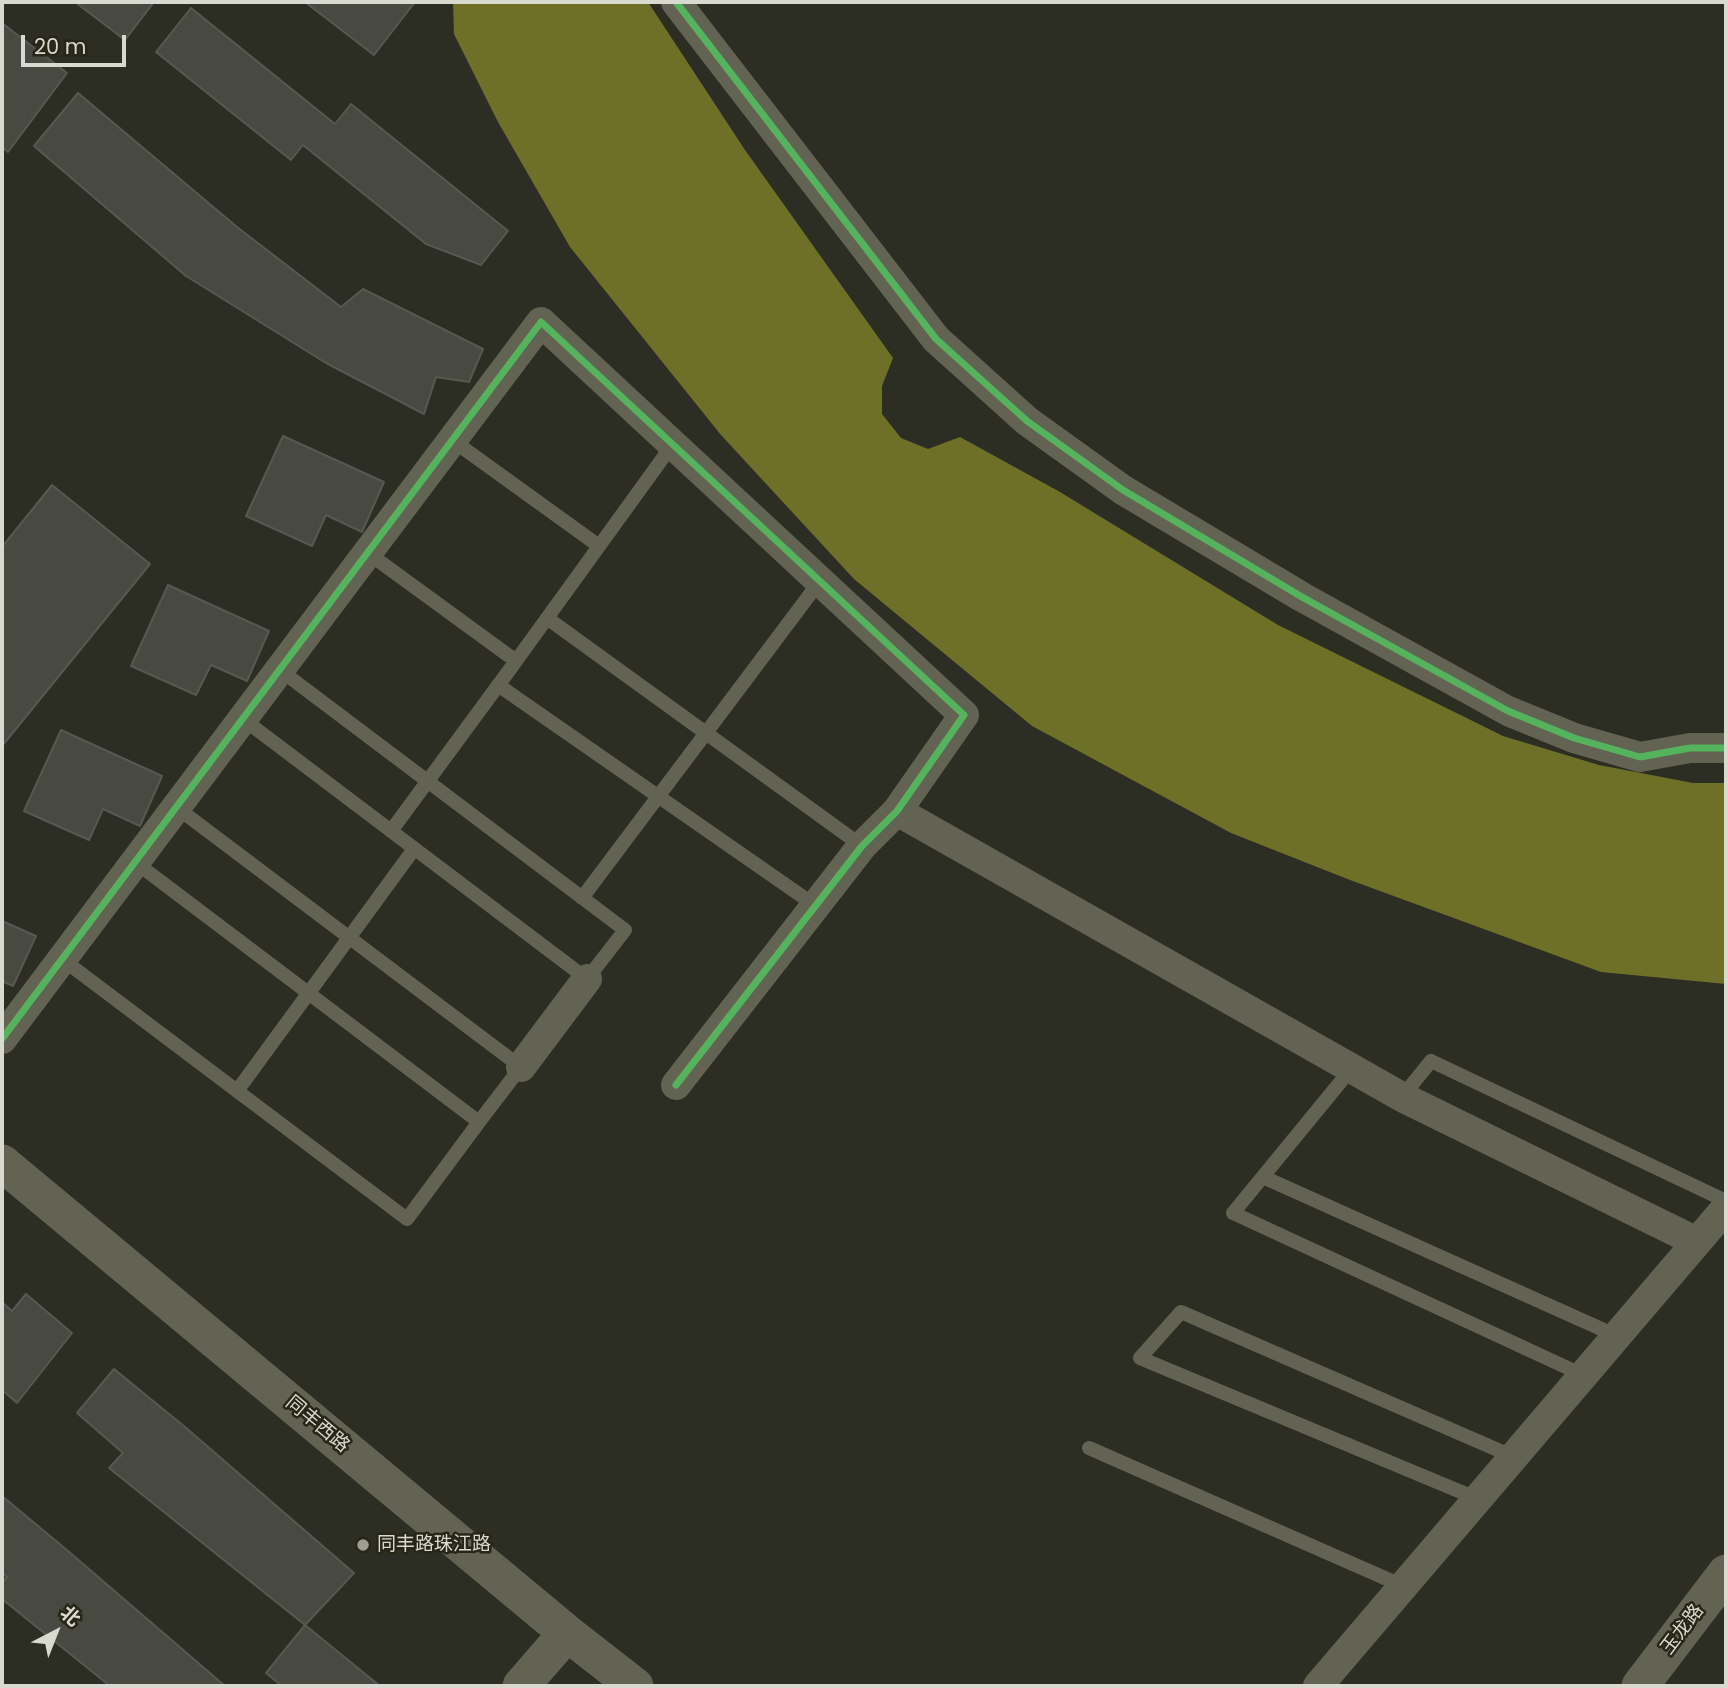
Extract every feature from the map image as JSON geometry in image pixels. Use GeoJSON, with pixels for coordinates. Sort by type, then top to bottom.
{"type":"FeatureCollection","features":[{"type":"Feature","properties":{"kind":"street"},"geometry":{"type":"LineString","coordinates":[[676,2],[936,339],[1027,422],[1124,490],[1302,597],[1508,711],[1574,738],[1640,757],[1690,748],[1726,748]]}},
{"type":"Feature","properties":{"kind":"street"},"geometry":{"type":"LineString","coordinates":[[2,1040],[541,322],[964,715],[897,811],[862,846],[676,1086]]}},
{"type":"Feature","properties":{"kind":"street"},"geometry":{"type":"LineString","coordinates":[[897,811],[1402,1097],[1697,1242]]}},
{"type":"Feature","properties":{"kind":"street"},"geometry":{"type":"LineString","coordinates":[[521,1067],[587,979]]}},
{"type":"Feature","properties":{"kind":"street","name":"同丰西路"},"geometry":{"type":"LineString","coordinates":[[2,1163],[567,1633],[635,1686]]}},
{"type":"Feature","properties":{"kind":"street"},"geometry":{"type":"LineString","coordinates":[[1318,1686],[1726,1208]]}},
{"type":"Feature","properties":{"kind":"street","name":"玉龙路"},"geometry":{"type":"LineString","coordinates":[[1640,1686],[1722,1587]]}},
{"type":"Feature","properties":{"kind":"street"},"geometry":{"type":"LineString","coordinates":[[521,1686],[567,1633]]}},
{"type":"Feature","properties":{"kind":"lane"},"geometry":{"type":"LineString","coordinates":[[452,440],[599,546]]}},
{"type":"Feature","properties":{"kind":"lane"},"geometry":{"type":"LineString","coordinates":[[391,831],[673,444]]}},
{"type":"Feature","properties":{"kind":"lane"},"geometry":{"type":"LineString","coordinates":[[368,552],[516,661]]}},
{"type":"Feature","properties":{"kind":"lane"},"geometry":{"type":"LineString","coordinates":[[582,898],[820,581]]}},
{"type":"Feature","properties":{"kind":"lane"},"geometry":{"type":"LineString","coordinates":[[547,618],[862,846]]}},
{"type":"Feature","properties":{"kind":"lane"},"geometry":{"type":"LineString","coordinates":[[243,719],[587,979],[625,930],[280,670]]}},
{"type":"Feature","properties":{"kind":"lane"},"geometry":{"type":"LineString","coordinates":[[498,685],[816,906]]}},
{"type":"Feature","properties":{"kind":"lane"},"geometry":{"type":"LineString","coordinates":[[62,959],[407,1219],[521,1067],[176,807]]}},
{"type":"Feature","properties":{"kind":"lane"},"geometry":{"type":"LineString","coordinates":[[237,1091],[414,849]]}},
{"type":"Feature","properties":{"kind":"lane"},"geometry":{"type":"LineString","coordinates":[[135,862],[479,1122]]}},
{"type":"Feature","properties":{"kind":"lane"},"geometry":{"type":"LineString","coordinates":[[1402,1097],[1432,1061],[1726,1201]]}},
{"type":"Feature","properties":{"kind":"lane"},"geometry":{"type":"LineString","coordinates":[[1352,1069],[1233,1213],[1583,1375]]}},
{"type":"Feature","properties":{"kind":"lane"},"geometry":{"type":"LineString","coordinates":[[1263,1177],[1617,1336]]}},
{"type":"Feature","properties":{"kind":"lane"},"geometry":{"type":"LineString","coordinates":[[1478,1499],[1140,1358],[1181,1312],[1514,1457]]}},
{"type":"Feature","properties":{"kind":"lane"},"geometry":{"type":"LineString","coordinates":[[1089,1448],[1403,1586]]}},
{"type":"Feature","properties":{"kind":"shaded area"},"geometry":{"type":"Polygon","coordinates":[[[453,2],[648,2],[745,150],[893,358],[882,386],[882,414],[901,438],[928,449],[960,437],[1060,492],[1278,625],[1503,736],[1599,765],[1693,783],[1726,783],[1726,984],[1601,972],[1350,880],[1231,833],[1032,726],[854,579],[721,435],[570,247],[498,122],[454,34],[453,2]]]}},
{"type":"Feature","properties":{"kind":"building"},"geometry":{"type":"Polygon","coordinates":[[[75,2],[154,2],[125,40],[75,2]]]}},
{"type":"Feature","properties":{"kind":"building"},"geometry":{"type":"Polygon","coordinates":[[[305,2],[415,2],[374,55],[305,2]]]}},
{"type":"Feature","properties":{"kind":"building"},"geometry":{"type":"Polygon","coordinates":[[[191,8],[335,124],[351,104],[508,231],[481,265],[426,244],[303,145],[291,160],[156,52],[191,8]]]}},
{"type":"Feature","properties":{"kind":"building"},"geometry":{"type":"Polygon","coordinates":[[[2,23],[67,73],[8,152],[2,147],[2,23]]]}},
{"type":"Feature","properties":{"kind":"building"},"geometry":{"type":"Polygon","coordinates":[[[78,93],[237,227],[341,307],[363,289],[483,349],[469,382],[436,377],[424,414],[326,363],[186,276],[34,146],[78,93]]]}},
{"type":"Feature","properties":{"kind":"building"},"geometry":{"type":"Polygon","coordinates":[[[283,436],[384,482],[362,532],[326,515],[312,546],[246,516],[283,436]]]}},
{"type":"Feature","properties":{"kind":"building"},"geometry":{"type":"Polygon","coordinates":[[[52,485],[150,564],[2,746],[2,547],[52,485]]]}},
{"type":"Feature","properties":{"kind":"building"},"geometry":{"type":"Polygon","coordinates":[[[168,585],[269,631],[247,681],[211,665],[196,695],[131,666],[168,585]]]}},
{"type":"Feature","properties":{"kind":"building"},"geometry":{"type":"Polygon","coordinates":[[[61,730],[162,776],[140,826],[103,809],[89,840],[24,811],[61,730]]]}},
{"type":"Feature","properties":{"kind":"building"},"geometry":{"type":"Polygon","coordinates":[[[2,921],[36,936],[13,986],[2,981],[2,921]]]}},
{"type":"Feature","properties":{"kind":"building"},"geometry":{"type":"Polygon","coordinates":[[[26,1294],[72,1333],[17,1403],[2,1390],[2,1302],[12,1311],[26,1294]]]}},
{"type":"Feature","properties":{"kind":"building"},"geometry":{"type":"Polygon","coordinates":[[[114,1369],[354,1573],[305,1625],[109,1468],[123,1453],[77,1413],[114,1369]]]}},
{"type":"Feature","properties":{"kind":"building"},"geometry":{"type":"Polygon","coordinates":[[[2,1496],[225,1686],[110,1686],[2,1599],[2,1583],[7,1577],[2,1573],[2,1496]]]}},
{"type":"Feature","properties":{"kind":"building"},"geometry":{"type":"Polygon","coordinates":[[[305,1625],[380,1686],[282,1686],[266,1673],[305,1625]]]}},
{"type":"Feature","properties":{"kind":"cycle path"},"geometry":{"type":"LineString","coordinates":[[676,2],[936,339],[1027,421],[1123,490],[1302,597],[1508,711],[1574,738],[1640,757],[1690,748],[1726,748]]}},
{"type":"Feature","properties":{"kind":"cycle path"},"geometry":{"type":"LineString","coordinates":[[2,1039],[541,322],[964,715],[897,811],[862,846],[676,1085]]}},
{"type":"Feature","properties":{"kind":"place","name":"同丰路珠江路"},"geometry":{"type":"Point","coordinates":[363,1545]}}]}
